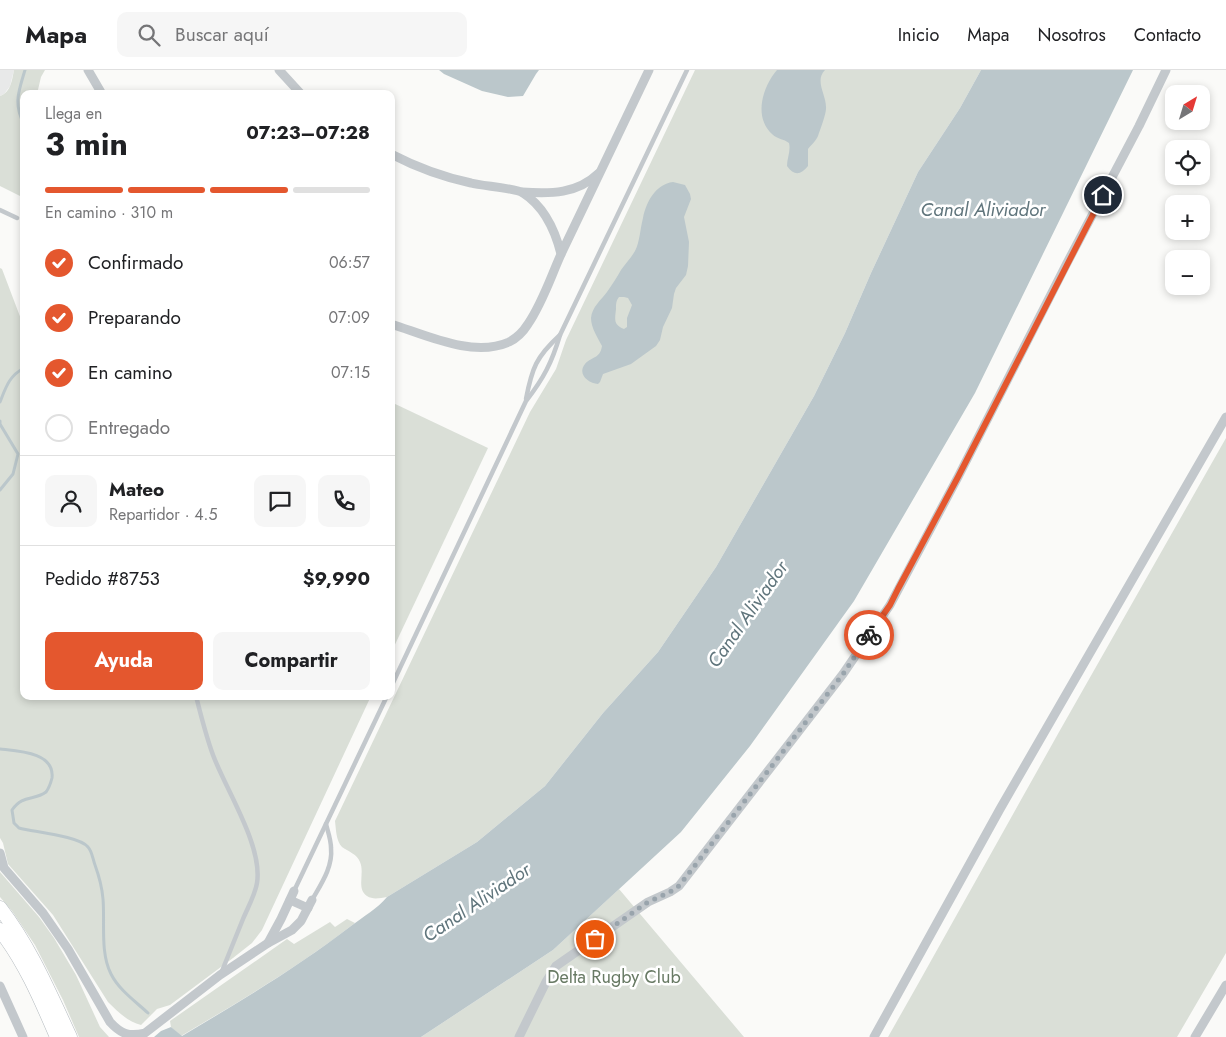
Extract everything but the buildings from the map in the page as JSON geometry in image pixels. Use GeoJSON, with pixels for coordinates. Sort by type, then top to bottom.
{"type":"FeatureCollection","features":[{"type":"Feature","properties":{"kind":"main road"},"geometry":{"type":"LineString","coordinates":[[0,908],[32,957],[70,1037]]}},
{"type":"Feature","properties":{"kind":"main road"},"geometry":{"type":"LineString","coordinates":[[0,930],[28,976],[57,1037]]}},
{"type":"Feature","properties":{"kind":"street"},"geometry":{"type":"LineString","coordinates":[[88,70],[100,90]]}},
{"type":"Feature","properties":{"kind":"street"},"geometry":{"type":"LineString","coordinates":[[279,70],[297,90]]}},
{"type":"Feature","properties":{"kind":"street"},"geometry":{"type":"LineString","coordinates":[[395,325],[460,346],[477,348],[508,342],[519,335],[528,325],[536,310],[649,70]]}},
{"type":"Feature","properties":{"kind":"street"},"geometry":{"type":"LineString","coordinates":[[518,1037],[556,966],[648,902],[679,886],[843,674],[890,605],[958,477],[1166,70]]}},
{"type":"Feature","properties":{"kind":"street"},"geometry":{"type":"LineString","coordinates":[[395,156],[435,173],[470,183],[546,194],[574,188],[592,180],[602,170]]}},
{"type":"Feature","properties":{"kind":"street"},"geometry":{"type":"LineString","coordinates":[[522,192],[546,216],[557,236],[562,254]]}},
{"type":"Feature","properties":{"kind":"street"},"geometry":{"type":"LineString","coordinates":[[874,1037],[1000,809],[1226,417]]}},
{"type":"Feature","properties":{"kind":"street"},"geometry":{"type":"LineString","coordinates":[[0,853],[2,866],[43,913],[68,949],[110,1022],[118,1030],[133,1036],[145,1033],[220,975],[296,927],[310,904],[290,900]]}},
{"type":"Feature","properties":{"kind":"street"},"geometry":{"type":"LineString","coordinates":[[268,943],[294,891]]}},
{"type":"Feature","properties":{"kind":"street"},"geometry":{"type":"LineString","coordinates":[[1195,1037],[1226,985]]}},
{"type":"Feature","properties":{"kind":"street"},"geometry":{"type":"LineString","coordinates":[[0,986],[23,1037]]}},
{"type":"Feature","properties":{"kind":"lane"},"geometry":{"type":"LineString","coordinates":[[395,679],[526,401],[547,371],[560,335],[687,70]]}},
{"type":"Feature","properties":{"kind":"lane"},"geometry":{"type":"LineString","coordinates":[[0,210],[18,218]]}},
{"type":"Feature","properties":{"kind":"lane"},"geometry":{"type":"LineString","coordinates":[[526,401],[530,379],[536,363],[548,346],[560,335]]}},
{"type":"Feature","properties":{"kind":"lane"},"geometry":{"type":"LineString","coordinates":[[197,700],[213,755],[240,814],[258,866],[257,884],[251,902],[220,975]]}},
{"type":"Feature","properties":{"kind":"lane"},"geometry":{"type":"LineString","coordinates":[[294,891],[385,700]]}},
{"type":"Feature","properties":{"kind":"lane"},"geometry":{"type":"LineString","coordinates":[[310,904],[326,874],[330,860],[331,849],[326,824]]}},
{"type":"Feature","properties":{"kind":"shaded area"},"geometry":{"type":"Polygon","coordinates":[[[0,70],[14,70],[10,86],[0,96],[0,70]]]}},
{"type":"Feature","properties":{"kind":"green space"},"geometry":{"type":"Polygon","coordinates":[[[14,70],[45,70],[38,90],[20,90],[20,196],[0,186],[0,96],[7,92],[12,82],[14,70]]]}},
{"type":"Feature","properties":{"kind":"green space"},"geometry":{"type":"Polygon","coordinates":[[[695,70],[981,70],[960,108],[918,172],[845,333],[814,396],[716,567],[658,652],[603,713],[545,786],[477,842],[387,897],[369,897],[362,889],[362,871],[359,859],[340,844],[335,821],[393,700],[395,700],[395,695],[530,412],[556,369],[566,340],[695,70]]]}},
{"type":"Feature","properties":{"kind":"green space"},"geometry":{"type":"Polygon","coordinates":[[[0,268],[20,316],[20,700],[369,700],[262,930],[252,943],[233,958],[170,1005],[157,1009],[141,1025],[127,1019],[108,1002],[53,915],[8,864],[0,838],[0,268]]]}},
{"type":"Feature","properties":{"kind":"green space"},"geometry":{"type":"Polygon","coordinates":[[[395,404],[488,448],[395,645],[395,404]]]}},
{"type":"Feature","properties":{"kind":"green space"},"geometry":{"type":"Polygon","coordinates":[[[1226,438],[1226,953],[1177,1037],[888,1037],[1059,732],[1226,438]]]}},
{"type":"Feature","properties":{"kind":"green space"},"geometry":{"type":"Polygon","coordinates":[[[0,872],[39,917],[54,938],[76,975],[100,1027],[109,1037],[79,1037],[63,1000],[35,945],[0,897],[0,872]]]}},
{"type":"Feature","properties":{"kind":"green space","name":"Delta Rugby Club"},"geometry":{"type":"Polygon","coordinates":[[[619,889],[744,1037],[421,1037],[553,950],[619,889]]]}},
{"type":"Feature","properties":{"kind":"green space"},"geometry":{"type":"Polygon","coordinates":[[[347,919],[355,923],[313,954],[247,996],[181,1036],[171,1027],[170,1021],[287,939],[294,944],[330,922],[335,927],[347,919]]]}},
{"type":"Feature","properties":{"kind":"water"},"geometry":{"type":"Polygon","coordinates":[[[439,70],[539,70],[523,96],[508,97],[482,91],[439,70]]]}},
{"type":"Feature","properties":{"kind":"water"},"geometry":{"type":"Polygon","coordinates":[[[777,70],[825,70],[822,74],[821,83],[826,104],[825,114],[817,138],[808,149],[808,166],[800,173],[795,173],[787,166],[790,149],[789,143],[772,134],[766,127],[763,119],[762,102],[764,93],[777,70]]]}},
{"type":"Feature","properties":{"kind":"water","name":"Canal Aliviador"},"geometry":{"type":"Polygon","coordinates":[[[981,70],[1133,70],[975,393],[854,601],[750,746],[681,832],[553,950],[421,1037],[154,1037],[161,1031],[171,1027],[182,1036],[268,984],[375,909],[387,897],[477,842],[545,786],[603,713],[658,652],[716,567],[814,396],[845,333],[918,172],[960,108],[981,70]]]}},
{"type":"Feature","properties":{"kind":"water"},"geometry":{"type":"Polygon","coordinates":[[[673,182],[685,185],[690,194],[691,199],[684,217],[689,242],[686,275],[676,288],[672,308],[656,346],[631,364],[603,374],[598,384],[594,383],[587,380],[582,371],[588,361],[598,355],[602,346],[592,325],[592,314],[635,251],[644,212],[649,200],[657,190],[667,183],[673,182]],[[619,297],[617,300],[615,319],[616,324],[624,329],[627,327],[627,318],[632,305],[628,298],[619,297]]]}},
{"type":"Feature","properties":{"kind":"waterway"},"geometry":{"type":"LineString","coordinates":[[20,114],[18,97],[25,70]]}},
{"type":"Feature","properties":{"kind":"waterway"},"geometry":{"type":"LineString","coordinates":[[0,402],[11,378],[20,370]]}},
{"type":"Feature","properties":{"kind":"waterway"},"geometry":{"type":"LineString","coordinates":[[0,421],[18,454],[13,474],[0,490]]}},
{"type":"Feature","properties":{"kind":"waterway"},"geometry":{"type":"LineString","coordinates":[[0,749],[34,754],[48,763],[52,778],[49,787],[42,795],[24,800],[16,805],[12,810],[14,823],[19,828],[76,840],[88,847],[102,890],[104,947],[108,966],[118,985],[148,1013]]}},
{"type":"Feature","properties":{"kind":"way so far"},"geometry":{"type":"LineString","coordinates":[[595,939],[648,902],[679,886],[843,674],[869,635]]}},
{"type":"Feature","properties":{"kind":"route"},"geometry":{"type":"LineString","coordinates":[[869,635],[890,605],[1103,195]]}}]}
